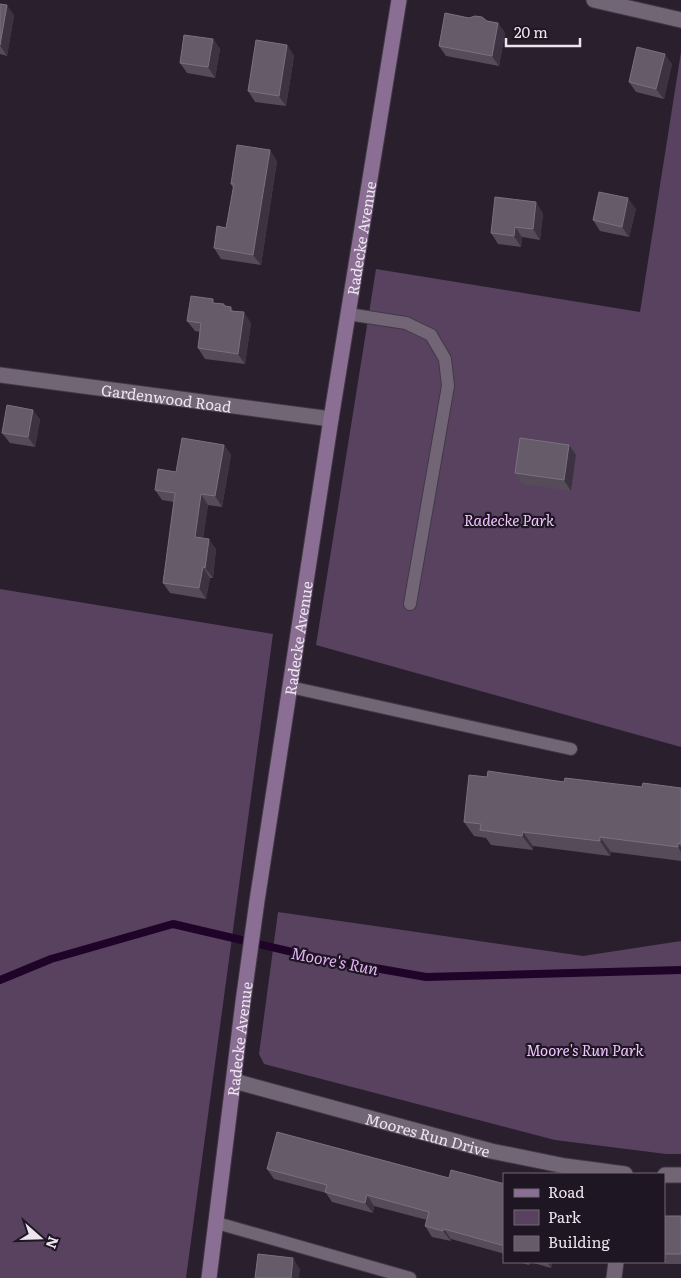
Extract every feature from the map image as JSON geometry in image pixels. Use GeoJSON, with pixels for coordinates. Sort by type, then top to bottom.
{"type":"FeatureCollection","features":[{"type":"Feature","properties":{"kind":"street","name":"Radecke Avenue"},"geometry":{"type":"LineString","coordinates":[[209,1278],[257,901],[331,419],[399,0]]}},
{"type":"Feature","properties":{"kind":"street"},"geometry":{"type":"LineString","coordinates":[[594,0],[681,20]]}},
{"type":"Feature","properties":{"kind":"street","name":"Gardenwood Road"},"geometry":{"type":"LineString","coordinates":[[0,375],[331,419]]}},
{"type":"Feature","properties":{"kind":"street","name":"Moores Run Drive"},"geometry":{"type":"LineString","coordinates":[[234,1081],[490,1151],[565,1166],[618,1173]]}},
{"type":"Feature","properties":{"kind":"street"},"geometry":{"type":"LineString","coordinates":[[666,1175],[681,1175]]}},
{"type":"Feature","properties":{"kind":"street"},"geometry":{"type":"LineString","coordinates":[[614,1278],[616,1263]]}},
{"type":"Feature","properties":{"kind":"lane"},"geometry":{"type":"LineString","coordinates":[[348,314],[406,323],[431,335],[445,359],[448,386],[410,604]]}},
{"type":"Feature","properties":{"kind":"lane"},"geometry":{"type":"LineString","coordinates":[[290,687],[571,749]]}},
{"type":"Feature","properties":{"kind":"lane"},"geometry":{"type":"LineString","coordinates":[[217,1223],[376,1273],[410,1278]]}},
{"type":"Feature","properties":{"kind":"green space","name":"Radecke Park"},"geometry":{"type":"Polygon","coordinates":[[[681,52],[681,747],[316,645],[376,269],[640,312],[681,52]]]}},
{"type":"Feature","properties":{"kind":"green space"},"geometry":{"type":"Polygon","coordinates":[[[0,589],[273,634],[186,1278],[0,1278],[0,589]]]}},
{"type":"Feature","properties":{"kind":"green space","name":"Moore's Run Park"},"geometry":{"type":"Polygon","coordinates":[[[278,912],[583,956],[681,941],[681,1154],[666,1154],[555,1140],[264,1064],[259,1054],[278,912]]]}},
{"type":"Feature","properties":{"kind":"building"},"geometry":{"type":"Polygon","coordinates":[[[0,4],[7,5],[0,45],[0,4]]]}},
{"type":"Feature","properties":{"kind":"building"},"geometry":{"type":"Polygon","coordinates":[[[445,13],[469,18],[475,16],[482,17],[487,21],[498,23],[492,56],[439,46],[445,13]]]}},
{"type":"Feature","properties":{"kind":"building"},"geometry":{"type":"Polygon","coordinates":[[[184,35],[213,39],[208,67],[180,63],[184,35]]]}},
{"type":"Feature","properties":{"kind":"building"},"geometry":{"type":"Polygon","coordinates":[[[256,40],[287,45],[279,96],[248,91],[256,40]]]}},
{"type":"Feature","properties":{"kind":"building"},"geometry":{"type":"Polygon","coordinates":[[[637,47],[665,54],[656,89],[629,82],[637,47]]]}},
{"type":"Feature","properties":{"kind":"building"},"geometry":{"type":"Polygon","coordinates":[[[237,145],[270,150],[253,255],[214,248],[217,226],[226,228],[234,184],[231,184],[237,145]]]}},
{"type":"Feature","properties":{"kind":"building"},"geometry":{"type":"Polygon","coordinates":[[[599,192],[628,198],[622,227],[593,220],[599,192]]]}},
{"type":"Feature","properties":{"kind":"building"},"geometry":{"type":"Polygon","coordinates":[[[495,197],[536,202],[533,229],[515,227],[514,236],[491,233],[495,197]]]}},
{"type":"Feature","properties":{"kind":"building"},"geometry":{"type":"Polygon","coordinates":[[[191,296],[213,299],[213,303],[231,307],[230,311],[244,312],[238,354],[198,348],[201,323],[187,321],[191,296]]]}},
{"type":"Feature","properties":{"kind":"building"},"geometry":{"type":"Polygon","coordinates":[[[7,405],[33,410],[28,437],[2,433],[7,405]]]}},
{"type":"Feature","properties":{"kind":"building"},"geometry":{"type":"Polygon","coordinates":[[[182,438],[224,445],[215,496],[201,494],[195,537],[209,539],[205,568],[203,567],[199,588],[163,583],[175,493],[155,490],[158,469],[176,472],[182,438]]]}},
{"type":"Feature","properties":{"kind":"building"},"geometry":{"type":"Polygon","coordinates":[[[520,438],[569,445],[564,480],[515,473],[520,438]]]}},
{"type":"Feature","properties":{"kind":"building"},"geometry":{"type":"Polygon","coordinates":[[[488,771],[564,782],[565,778],[642,787],[643,783],[681,788],[681,844],[678,843],[678,847],[600,837],[600,841],[523,832],[522,836],[480,830],[481,824],[464,822],[469,775],[487,777],[488,771]]]}},
{"type":"Feature","properties":{"kind":"building"},"geometry":{"type":"Polygon","coordinates":[[[277,1132],[449,1178],[451,1170],[503,1183],[503,1245],[444,1229],[443,1231],[425,1226],[429,1212],[367,1195],[365,1203],[325,1192],[327,1185],[267,1169],[277,1132]]]}},
{"type":"Feature","properties":{"kind":"building"},"geometry":{"type":"Polygon","coordinates":[[[666,1216],[681,1216],[681,1254],[666,1254],[666,1216]]]}},
{"type":"Feature","properties":{"kind":"building"},"geometry":{"type":"Polygon","coordinates":[[[258,1254],[293,1258],[291,1278],[255,1278],[258,1254]]]}},
{"type":"Feature","properties":{"kind":"waterway","name":"Moore's Run"},"geometry":{"type":"LineString","coordinates":[[0,980],[51,959],[173,924],[318,958],[426,977],[681,970]]}}]}
